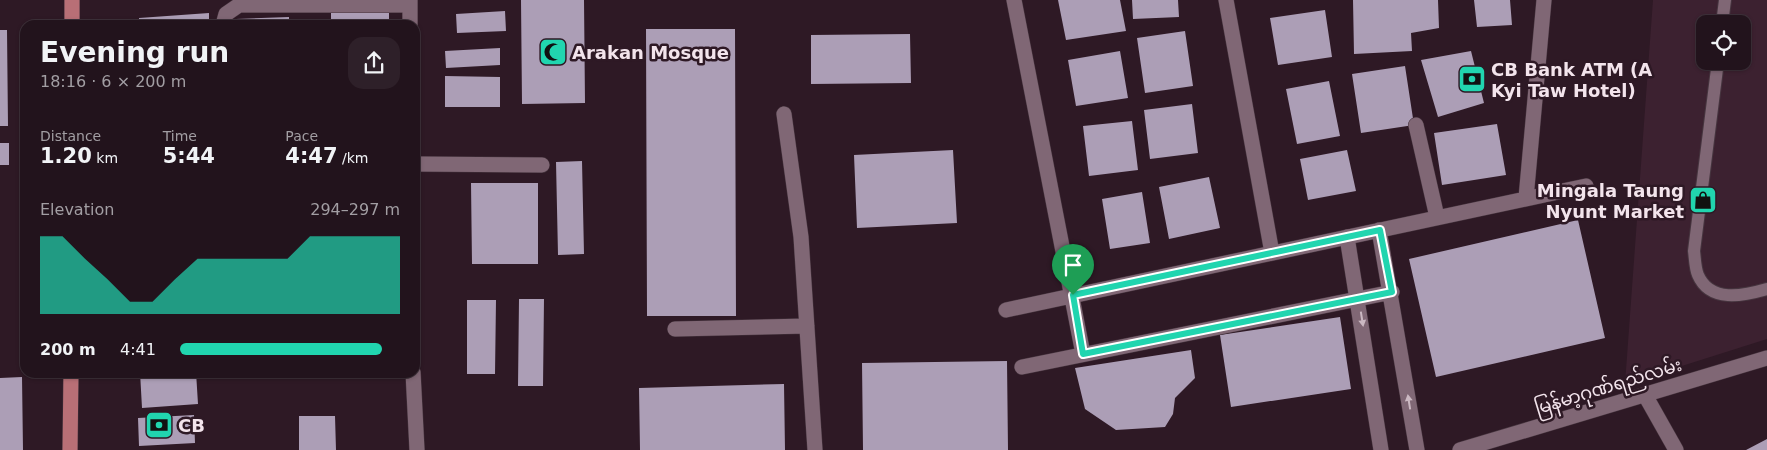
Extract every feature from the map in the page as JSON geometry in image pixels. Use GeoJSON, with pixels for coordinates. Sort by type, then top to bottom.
{"type":"FeatureCollection","features":[{"type":"Feature","properties":{"kind":"main road"},"geometry":{"type":"LineString","coordinates":[[72,0],[72,20]]}},
{"type":"Feature","properties":{"kind":"main road"},"geometry":{"type":"LineString","coordinates":[[70,450],[71,378]]}},
{"type":"Feature","properties":{"kind":"street"},"geometry":{"type":"LineString","coordinates":[[1014,0],[1083,354]]}},
{"type":"Feature","properties":{"kind":"street"},"geometry":{"type":"LineString","coordinates":[[1226,0],[1272,252]]}},
{"type":"Feature","properties":{"kind":"street"},"geometry":{"type":"LineString","coordinates":[[1526,198],[1544,0]]}},
{"type":"Feature","properties":{"kind":"street"},"geometry":{"type":"LineString","coordinates":[[224,20],[226,14],[239,5],[410,2],[410,20]]}},
{"type":"Feature","properties":{"kind":"street"},"geometry":{"type":"LineString","coordinates":[[784,114],[801,237],[815,450]]}},
{"type":"Feature","properties":{"kind":"street"},"geometry":{"type":"LineString","coordinates":[[1416,124],[1437,217]]}},
{"type":"Feature","properties":{"kind":"street"},"geometry":{"type":"LineString","coordinates":[[420,164],[542,165]]}},
{"type":"Feature","properties":{"kind":"street"},"geometry":{"type":"LineString","coordinates":[[1006,310],[1586,186]]}},
{"type":"Feature","properties":{"kind":"street"},"geometry":{"type":"LineString","coordinates":[[1380,230],[1392,292],[1417,450]]}},
{"type":"Feature","properties":{"kind":"street"},"geometry":{"type":"LineString","coordinates":[[1347,237],[1381,450]]}},
{"type":"Feature","properties":{"kind":"street"},"geometry":{"type":"LineString","coordinates":[[1022,367],[1392,292]]}},
{"type":"Feature","properties":{"kind":"street"},"geometry":{"type":"LineString","coordinates":[[675,329],[807,326]]}},
{"type":"Feature","properties":{"kind":"street","name":"မြန်မာ့ဂုဏ်ရည်လမ်း"},"geometry":{"type":"LineString","coordinates":[[1468,449],[1767,358]]}},
{"type":"Feature","properties":{"kind":"street"},"geometry":{"type":"LineString","coordinates":[[413,378],[417,450]]}},
{"type":"Feature","properties":{"kind":"street"},"geometry":{"type":"LineString","coordinates":[[1645,395],[1676,450]]}},
{"type":"Feature","properties":{"kind":"lane"},"geometry":{"type":"LineString","coordinates":[[1723,15],[1725,0]]}},
{"type":"Feature","properties":{"kind":"lane"},"geometry":{"type":"LineString","coordinates":[[1717,70],[1694,251],[1697,274],[1708,290],[1729,297],[1767,289]]}},
{"type":"Feature","properties":{"kind":"shaded area","name":"Mingala Taung Nyunt Market"},"geometry":{"type":"Polygon","coordinates":[[[1653,0],[1767,0],[1767,339],[1625,384],[1653,0]]]}},
{"type":"Feature","properties":{"kind":"building","name":"Arakan Mosque"},"geometry":{"type":"Polygon","coordinates":[[[521,0],[584,0],[585,103],[522,104],[521,0]]]}},
{"type":"Feature","properties":{"kind":"building"},"geometry":{"type":"Polygon","coordinates":[[[1058,0],[1120,0],[1126,31],[1066,40],[1058,0]]]}},
{"type":"Feature","properties":{"kind":"building"},"geometry":{"type":"Polygon","coordinates":[[[1132,0],[1178,0],[1179,17],[1133,19],[1132,0]]]}},
{"type":"Feature","properties":{"kind":"building"},"geometry":{"type":"Polygon","coordinates":[[[1353,0],[1438,0],[1439,28],[1411,33],[1412,51],[1354,54],[1353,0]]]}},
{"type":"Feature","properties":{"kind":"building"},"geometry":{"type":"Polygon","coordinates":[[[1474,0],[1510,0],[1512,25],[1477,27],[1474,0]]]}},
{"type":"Feature","properties":{"kind":"building"},"geometry":{"type":"Polygon","coordinates":[[[1325,10],[1332,57],[1278,65],[1270,18],[1325,10]]]}},
{"type":"Feature","properties":{"kind":"building"},"geometry":{"type":"Polygon","coordinates":[[[389,11],[389,20],[331,20],[331,12],[389,11]]]}},
{"type":"Feature","properties":{"kind":"building"},"geometry":{"type":"Polygon","coordinates":[[[505,11],[506,31],[457,33],[456,14],[505,11]]]}},
{"type":"Feature","properties":{"kind":"building"},"geometry":{"type":"Polygon","coordinates":[[[209,13],[209,20],[139,20],[139,18],[209,13]]]}},
{"type":"Feature","properties":{"kind":"building"},"geometry":{"type":"Polygon","coordinates":[[[289,17],[289,20],[236,19],[289,17]]]}},
{"type":"Feature","properties":{"kind":"building"},"geometry":{"type":"Polygon","coordinates":[[[646,29],[735,29],[736,316],[647,316],[646,29]]]}},
{"type":"Feature","properties":{"kind":"building"},"geometry":{"type":"Polygon","coordinates":[[[0,30],[7,30],[8,126],[0,126],[0,30]]]}},
{"type":"Feature","properties":{"kind":"building"},"geometry":{"type":"Polygon","coordinates":[[[1185,31],[1193,86],[1145,93],[1137,38],[1185,31]]]}},
{"type":"Feature","properties":{"kind":"building"},"geometry":{"type":"Polygon","coordinates":[[[910,34],[911,83],[811,84],[811,35],[910,34]]]}},
{"type":"Feature","properties":{"kind":"building"},"geometry":{"type":"Polygon","coordinates":[[[500,48],[500,65],[446,68],[445,51],[500,48]]]}},
{"type":"Feature","properties":{"kind":"building"},"geometry":{"type":"Polygon","coordinates":[[[1120,51],[1128,98],[1076,106],[1068,60],[1120,51]]]}},
{"type":"Feature","properties":{"kind":"building"},"geometry":{"type":"Polygon","coordinates":[[[1471,51],[1484,103],[1438,117],[1421,60],[1471,51]]]}},
{"type":"Feature","properties":{"kind":"building"},"geometry":{"type":"Polygon","coordinates":[[[1405,66],[1414,125],[1361,133],[1352,74],[1405,66]]]}},
{"type":"Feature","properties":{"kind":"building"},"geometry":{"type":"Polygon","coordinates":[[[445,76],[500,77],[500,107],[445,107],[445,76]]]}},
{"type":"Feature","properties":{"kind":"building"},"geometry":{"type":"Polygon","coordinates":[[[1329,81],[1340,136],[1297,144],[1286,89],[1329,81]]]}},
{"type":"Feature","properties":{"kind":"building"},"geometry":{"type":"Polygon","coordinates":[[[1192,104],[1198,153],[1150,159],[1144,110],[1192,104]]]}},
{"type":"Feature","properties":{"kind":"building"},"geometry":{"type":"Polygon","coordinates":[[[1132,121],[1138,170],[1089,176],[1083,126],[1132,121]]]}},
{"type":"Feature","properties":{"kind":"building"},"geometry":{"type":"Polygon","coordinates":[[[1497,124],[1506,175],[1442,185],[1434,133],[1497,124]]]}},
{"type":"Feature","properties":{"kind":"building"},"geometry":{"type":"Polygon","coordinates":[[[0,143],[9,143],[9,165],[0,165],[0,143]]]}},
{"type":"Feature","properties":{"kind":"building"},"geometry":{"type":"Polygon","coordinates":[[[953,150],[957,223],[857,228],[854,155],[953,150]]]}},
{"type":"Feature","properties":{"kind":"building"},"geometry":{"type":"Polygon","coordinates":[[[1347,150],[1356,191],[1308,200],[1300,159],[1347,150]]]}},
{"type":"Feature","properties":{"kind":"building"},"geometry":{"type":"Polygon","coordinates":[[[582,161],[584,254],[558,255],[556,162],[582,161]]]}},
{"type":"Feature","properties":{"kind":"building"},"geometry":{"type":"Polygon","coordinates":[[[1209,177],[1220,228],[1169,239],[1159,187],[1209,177]]]}},
{"type":"Feature","properties":{"kind":"building"},"geometry":{"type":"Polygon","coordinates":[[[471,183],[538,183],[538,264],[472,264],[471,183]]]}},
{"type":"Feature","properties":{"kind":"building"},"geometry":{"type":"Polygon","coordinates":[[[1142,192],[1150,243],[1110,249],[1102,199],[1142,192]]]}},
{"type":"Feature","properties":{"kind":"building"},"geometry":{"type":"Polygon","coordinates":[[[1578,220],[1605,338],[1436,377],[1409,259],[1578,220]]]}},
{"type":"Feature","properties":{"kind":"building"},"geometry":{"type":"Polygon","coordinates":[[[519,299],[544,299],[543,386],[518,386],[519,299]]]}},
{"type":"Feature","properties":{"kind":"building"},"geometry":{"type":"Polygon","coordinates":[[[467,300],[496,300],[495,374],[467,374],[467,300]]]}},
{"type":"Feature","properties":{"kind":"building"},"geometry":{"type":"Polygon","coordinates":[[[1340,317],[1351,389],[1231,407],[1220,335],[1340,317]]]}},
{"type":"Feature","properties":{"kind":"building"},"geometry":{"type":"Polygon","coordinates":[[[1191,350],[1195,378],[1175,398],[1173,414],[1165,427],[1116,430],[1085,409],[1075,368],[1191,350]]]}},
{"type":"Feature","properties":{"kind":"building"},"geometry":{"type":"Polygon","coordinates":[[[1007,361],[1008,450],[863,450],[862,363],[1007,361]]]}},
{"type":"Feature","properties":{"kind":"building"},"geometry":{"type":"Polygon","coordinates":[[[0,378],[22,378],[23,450],[0,450],[0,378]]]}},
{"type":"Feature","properties":{"kind":"building"},"geometry":{"type":"Polygon","coordinates":[[[140,378],[196,378],[198,404],[142,408],[140,378]]]}},
{"type":"Feature","properties":{"kind":"building"},"geometry":{"type":"Polygon","coordinates":[[[784,384],[785,450],[640,450],[639,388],[784,384]]]}},
{"type":"Feature","properties":{"kind":"building"},"geometry":{"type":"Polygon","coordinates":[[[194,415],[195,443],[139,446],[138,418],[194,415]]]}},
{"type":"Feature","properties":{"kind":"building"},"geometry":{"type":"Polygon","coordinates":[[[299,416],[335,416],[336,450],[299,450],[299,416]]]}},
{"type":"Feature","properties":{"kind":"building"},"geometry":{"type":"Polygon","coordinates":[[[1767,439],[1767,450],[1746,450],[1767,439]]]}},
{"type":"Feature","properties":{"kind":"place","name":"Arakan Mosque"},"geometry":{"type":"Point","coordinates":[553,52]}},
{"type":"Feature","properties":{"kind":"place","name":"CB Bank ATM (A Kyi Taw Hotel)"},"geometry":{"type":"Point","coordinates":[1472,79]}},
{"type":"Feature","properties":{"kind":"place","name":"Mingala Taung Nyunt Market"},"geometry":{"type":"Point","coordinates":[1703,200]}},
{"type":"Feature","properties":{"kind":"place","name":"CB"},"geometry":{"type":"Point","coordinates":[159,425]}},
{"type":"Feature","properties":{"kind":"route"},"geometry":{"type":"LineString","coordinates":[[1380,230],[1392,292],[1083,354],[1073,295],[1380,230]]}}]}
